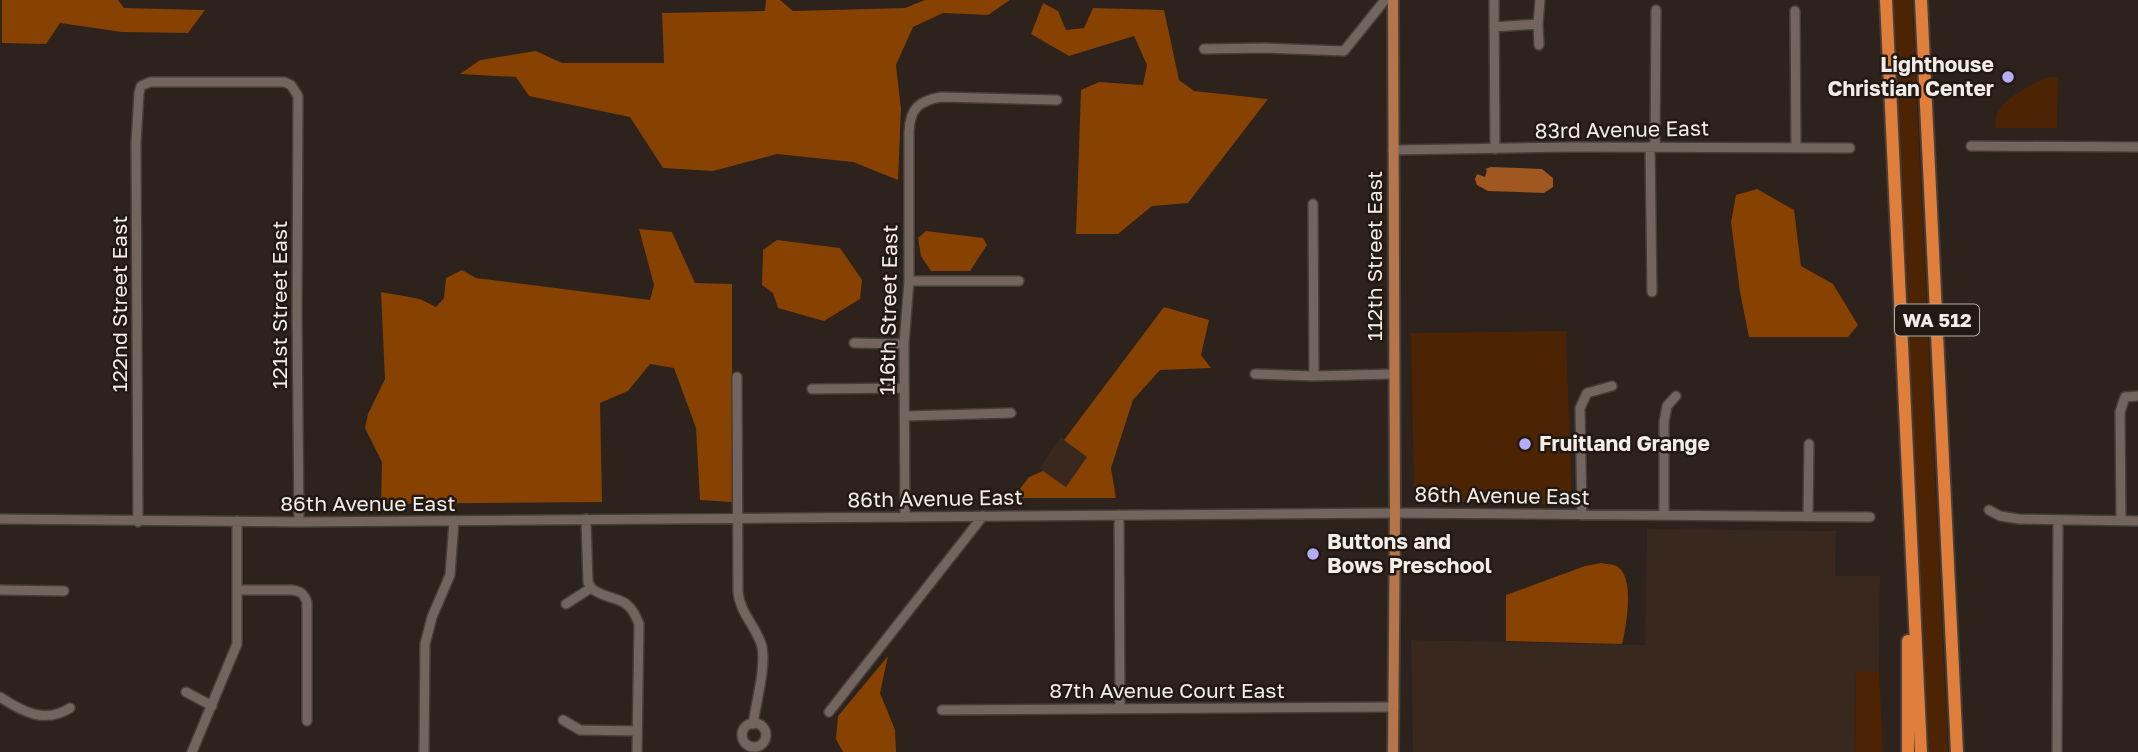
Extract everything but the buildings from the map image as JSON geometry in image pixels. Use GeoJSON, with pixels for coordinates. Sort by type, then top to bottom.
{"type":"FeatureCollection","features":[{"type":"Feature","properties":{"kind":"highway","name":"WA 512"},"geometry":{"type":"LineString","coordinates":[[1886,0],[1921,752]]}},
{"type":"Feature","properties":{"kind":"highway","name":"WA 512"},"geometry":{"type":"LineString","coordinates":[[1921,0],[1960,752]]}},
{"type":"Feature","properties":{"kind":"highway"},"geometry":{"type":"LineString","coordinates":[[1908,752],[1909,497]]}},
{"type":"Feature","properties":{"kind":"main road","name":"112th Street East"},"geometry":{"type":"LineString","coordinates":[[1393,0],[1393,752]]}},
{"type":"Feature","properties":{"kind":"street"},"geometry":{"type":"LineString","coordinates":[[1204,49],[1344,51],[1385,0]]}},
{"type":"Feature","properties":{"kind":"street"},"geometry":{"type":"LineString","coordinates":[[1494,0],[1495,149]]}},
{"type":"Feature","properties":{"kind":"street"},"geometry":{"type":"LineString","coordinates":[[1539,45],[1540,0]]}},
{"type":"Feature","properties":{"kind":"street"},"geometry":{"type":"LineString","coordinates":[[1652,292],[1656,10]]}},
{"type":"Feature","properties":{"kind":"street"},"geometry":{"type":"LineString","coordinates":[[1795,11],[1796,148]]}},
{"type":"Feature","properties":{"kind":"street"},"geometry":{"type":"LineString","coordinates":[[1494,27],[1538,24]]}},
{"type":"Feature","properties":{"kind":"street","name":"121st Street East"},"geometry":{"type":"LineString","coordinates":[[141,86],[156,81],[284,82],[294,89],[298,96],[296,316],[299,522]]}},
{"type":"Feature","properties":{"kind":"street","name":"122nd Street East"},"geometry":{"type":"LineString","coordinates":[[138,522],[136,143],[141,86]]}},
{"type":"Feature","properties":{"kind":"street","name":"116th Street East"},"geometry":{"type":"LineString","coordinates":[[905,517],[904,344],[909,281],[910,121],[916,106],[924,100],[941,97],[1057,100]]}},
{"type":"Feature","properties":{"kind":"street"},"geometry":{"type":"LineString","coordinates":[[1971,146],[2138,147]]}},
{"type":"Feature","properties":{"kind":"street","name":"83rd Avenue East"},"geometry":{"type":"LineString","coordinates":[[1393,150],[1850,148]]}},
{"type":"Feature","properties":{"kind":"street"},"geometry":{"type":"LineString","coordinates":[[1313,204],[1314,376]]}},
{"type":"Feature","properties":{"kind":"street"},"geometry":{"type":"LineString","coordinates":[[909,281],[1019,281]]}},
{"type":"Feature","properties":{"kind":"street"},"geometry":{"type":"LineString","coordinates":[[854,343],[904,344]]}},
{"type":"Feature","properties":{"kind":"street"},"geometry":{"type":"LineString","coordinates":[[1255,374],[1394,374]]}},
{"type":"Feature","properties":{"kind":"street"},"geometry":{"type":"LineString","coordinates":[[737,377],[738,600],[761,643],[763,657],[753,724]]}},
{"type":"Feature","properties":{"kind":"street"},"geometry":{"type":"LineString","coordinates":[[1582,515],[1580,408],[1587,393],[1612,386]]}},
{"type":"Feature","properties":{"kind":"street"},"geometry":{"type":"LineString","coordinates":[[812,389],[904,388]]}},
{"type":"Feature","properties":{"kind":"street"},"geometry":{"type":"LineString","coordinates":[[1664,515],[1664,422],[1667,406],[1676,396]]}},
{"type":"Feature","properties":{"kind":"street"},"geometry":{"type":"LineString","coordinates":[[2121,521],[2119,420],[2125,397],[2138,396]]}},
{"type":"Feature","properties":{"kind":"street"},"geometry":{"type":"LineString","coordinates":[[905,416],[1011,413]]}},
{"type":"Feature","properties":{"kind":"street"},"geometry":{"type":"LineString","coordinates":[[1808,516],[1809,444]]}},
{"type":"Feature","properties":{"kind":"street"},"geometry":{"type":"LineString","coordinates":[[1989,510],[2008,518],[2138,521]]}},
{"type":"Feature","properties":{"kind":"street","name":"86th Avenue East"},"geometry":{"type":"LineString","coordinates":[[0,519],[299,522],[1395,513],[1870,517]]}},
{"type":"Feature","properties":{"kind":"street"},"geometry":{"type":"LineString","coordinates":[[1119,515],[1120,709]]}},
{"type":"Feature","properties":{"kind":"street"},"geometry":{"type":"LineString","coordinates":[[829,712],[983,516]]}},
{"type":"Feature","properties":{"kind":"street"},"geometry":{"type":"LineString","coordinates":[[586,519],[588,582],[591,588],[619,598],[628,605],[639,624],[637,752]]}},
{"type":"Feature","properties":{"kind":"street"},"geometry":{"type":"LineString","coordinates":[[424,752],[425,644],[432,617],[450,575],[453,520]]}},
{"type":"Feature","properties":{"kind":"street"},"geometry":{"type":"LineString","coordinates":[[2057,752],[2059,520]]}},
{"type":"Feature","properties":{"kind":"street"},"geometry":{"type":"LineString","coordinates":[[192,752],[237,644],[237,521]]}},
{"type":"Feature","properties":{"kind":"street"},"geometry":{"type":"LineString","coordinates":[[566,604],[591,588]]}},
{"type":"Feature","properties":{"kind":"street"},"geometry":{"type":"LineString","coordinates":[[0,590],[64,591]]}},
{"type":"Feature","properties":{"kind":"street"},"geometry":{"type":"LineString","coordinates":[[237,590],[292,590],[303,594],[307,602],[307,721]]}},
{"type":"Feature","properties":{"kind":"street"},"geometry":{"type":"LineString","coordinates":[[186,692],[212,706]]}},
{"type":"Feature","properties":{"kind":"street"},"geometry":{"type":"LineString","coordinates":[[0,697],[37,715],[55,716],[70,708]]}},
{"type":"Feature","properties":{"kind":"street","name":"87th Avenue Court East"},"geometry":{"type":"LineString","coordinates":[[942,710],[1394,707]]}},
{"type":"Feature","properties":{"kind":"street"},"geometry":{"type":"LineString","coordinates":[[563,720],[580,730],[637,731]]}},
{"type":"Feature","properties":{"kind":"shaded area"},"geometry":{"type":"Polygon","coordinates":[[[2,0],[118,0],[124,8],[205,10],[188,33],[122,32],[60,23],[46,44],[2,43],[2,0]]]}},
{"type":"Feature","properties":{"kind":"shaded area"},"geometry":{"type":"Polygon","coordinates":[[[766,0],[780,0],[793,11],[905,8],[925,0],[1010,0],[988,15],[943,13],[913,27],[896,65],[901,109],[898,180],[853,162],[777,154],[713,171],[663,168],[630,117],[529,96],[516,77],[460,74],[480,60],[536,51],[562,63],[664,63],[662,13],[765,11],[766,0]]]}},
{"type":"Feature","properties":{"kind":"shaded area"},"geometry":{"type":"Polygon","coordinates":[[[1894,0],[1912,0],[1948,752],[1929,752],[1894,0]]]}},
{"type":"Feature","properties":{"kind":"shaded area"},"geometry":{"type":"Polygon","coordinates":[[[1043,3],[1058,11],[1066,30],[1084,28],[1093,8],[1164,10],[1179,80],[1194,91],[1268,99],[1188,203],[1152,206],[1118,234],[1076,234],[1081,90],[1099,82],[1143,85],[1147,65],[1134,36],[1069,56],[1031,34],[1043,3]]]}},
{"type":"Feature","properties":{"kind":"shaded area"},"geometry":{"type":"Polygon","coordinates":[[[2049,77],[2058,77],[2057,128],[1996,128],[1996,119],[2005,103],[2022,90],[2049,77]]]}},
{"type":"Feature","properties":{"kind":"shaded area"},"geometry":{"type":"Polygon","coordinates":[[[1485,169],[1542,169],[1553,178],[1553,187],[1544,193],[1488,191],[1477,185],[1475,179],[1477,174],[1485,177],[1485,169]]]}},
{"type":"Feature","properties":{"kind":"shaded area"},"geometry":{"type":"Polygon","coordinates":[[[1757,189],[1794,210],[1801,266],[1833,284],[1858,325],[1848,337],[1749,337],[1731,222],[1736,195],[1757,189]]]}},
{"type":"Feature","properties":{"kind":"shaded area"},"geometry":{"type":"Polygon","coordinates":[[[639,229],[672,232],[695,283],[732,284],[732,502],[700,500],[696,428],[674,368],[650,364],[628,391],[600,403],[602,502],[381,504],[382,462],[365,428],[368,414],[385,379],[381,292],[420,299],[436,307],[444,298],[446,278],[462,270],[476,278],[650,300],[654,285],[639,229]]]}},
{"type":"Feature","properties":{"kind":"shaded area"},"geometry":{"type":"Polygon","coordinates":[[[926,231],[983,238],[987,245],[970,271],[931,271],[921,256],[918,238],[926,231]]]}},
{"type":"Feature","properties":{"kind":"shaded area"},"geometry":{"type":"Polygon","coordinates":[[[777,240],[840,248],[862,280],[860,299],[824,321],[778,308],[773,293],[762,285],[763,250],[777,240]]]}},
{"type":"Feature","properties":{"kind":"shaded area"},"geometry":{"type":"Polygon","coordinates":[[[1164,307],[1209,320],[1201,355],[1211,368],[1160,370],[1133,400],[1111,468],[1116,498],[1013,498],[1029,477],[1043,471],[1066,487],[1087,457],[1064,440],[1164,307]]]}},
{"type":"Feature","properties":{"kind":"shaded area"},"geometry":{"type":"Polygon","coordinates":[[[1566,331],[1572,505],[1422,501],[1414,492],[1411,333],[1566,331]]]}},
{"type":"Feature","properties":{"kind":"shaded area"},"geometry":{"type":"Polygon","coordinates":[[[1061,437],[1087,457],[1066,487],[1039,468],[1061,437]]]}},
{"type":"Feature","properties":{"kind":"shaded area"},"geometry":{"type":"Polygon","coordinates":[[[1647,529],[1836,531],[1835,576],[1880,576],[1879,671],[1856,671],[1855,752],[1413,752],[1411,640],[1645,645],[1647,529]]]}},
{"type":"Feature","properties":{"kind":"shaded area"},"geometry":{"type":"Polygon","coordinates":[[[1601,563],[1618,567],[1626,581],[1628,604],[1622,644],[1506,641],[1506,595],[1585,566],[1601,563]]]}},
{"type":"Feature","properties":{"kind":"shaded area"},"geometry":{"type":"Polygon","coordinates":[[[888,656],[880,693],[895,730],[896,752],[843,752],[836,739],[838,716],[888,656]]]}},
{"type":"Feature","properties":{"kind":"shaded area"},"geometry":{"type":"Polygon","coordinates":[[[1856,671],[1879,671],[1883,752],[1855,752],[1856,671]]]}},
{"type":"Feature","properties":{"kind":"place","name":"Lighthouse Christian Center"},"geometry":{"type":"Point","coordinates":[2008,77]}},
{"type":"Feature","properties":{"kind":"place","name":"Fruitland Grange"},"geometry":{"type":"Point","coordinates":[1525,444]}},
{"type":"Feature","properties":{"kind":"place","name":"Buttons and Bows Preschool"},"geometry":{"type":"Point","coordinates":[1313,554]}}]}
